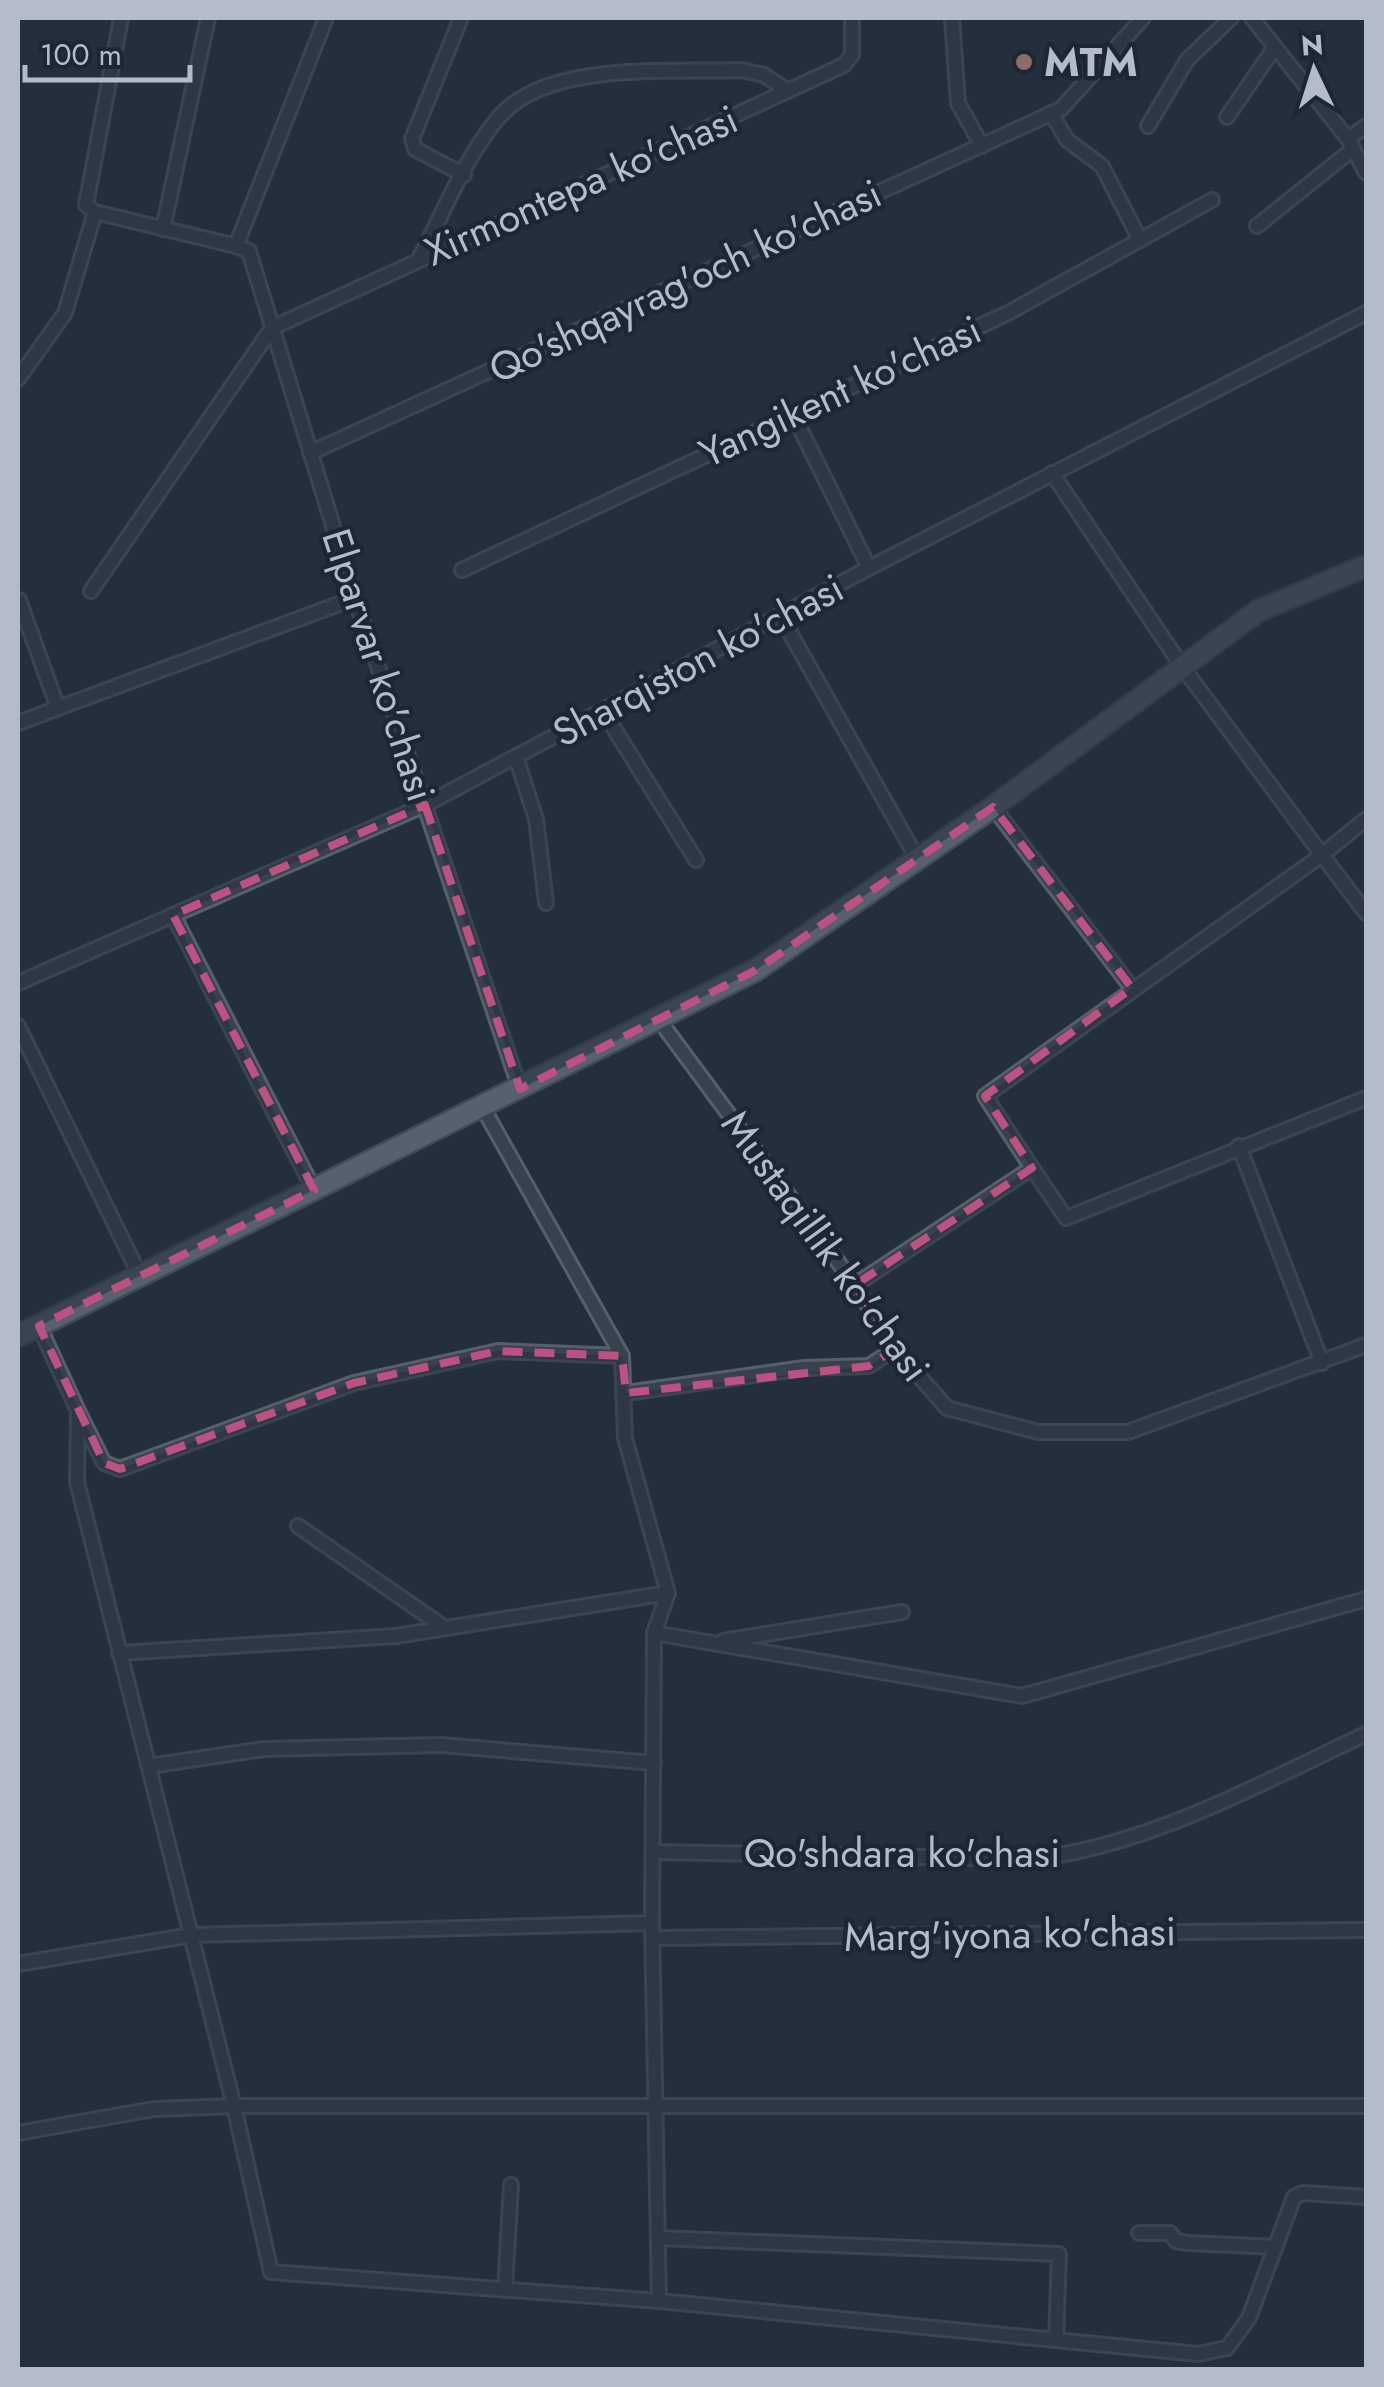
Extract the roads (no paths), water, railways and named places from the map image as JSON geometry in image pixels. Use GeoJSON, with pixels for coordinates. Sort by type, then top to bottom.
{"type":"FeatureCollection","features":[{"type":"Feature","properties":{"kind":"main road"},"geometry":{"type":"LineString","coordinates":[[18,1336],[756,970],[993,808],[1258,611],[1366,566]]}},
{"type":"Feature","properties":{"kind":"street"},"geometry":{"type":"LineString","coordinates":[[120,18],[86,205],[94,212],[236,246],[326,18]]}},
{"type":"Feature","properties":{"kind":"street"},"geometry":{"type":"LineString","coordinates":[[164,229],[208,18]]}},
{"type":"Feature","properties":{"kind":"street"},"geometry":{"type":"LineString","coordinates":[[461,18],[412,139],[415,149],[464,174]]}},
{"type":"Feature","properties":{"kind":"street","name":"Xirmontepa ko'chasi"},"geometry":{"type":"LineString","coordinates":[[272,328],[850,60],[852,18]]}},
{"type":"Feature","properties":{"kind":"street"},"geometry":{"type":"LineString","coordinates":[[952,18],[958,103],[982,146]]}},
{"type":"Feature","properties":{"kind":"street"},"geometry":{"type":"LineString","coordinates":[[1140,240],[1102,166],[1067,140],[1056,111],[1143,18]]}},
{"type":"Feature","properties":{"kind":"street"},"geometry":{"type":"LineString","coordinates":[[1148,126],[1187,60],[1231,18]]}},
{"type":"Feature","properties":{"kind":"street"},"geometry":{"type":"LineString","coordinates":[[1252,18],[1350,144],[1366,173]]}},
{"type":"Feature","properties":{"kind":"street"},"geometry":{"type":"LineString","coordinates":[[1226,117],[1275,47]]}},
{"type":"Feature","properties":{"kind":"street"},"geometry":{"type":"LineString","coordinates":[[420,258],[498,118],[512,104],[563,80],[741,70],[764,74],[788,92]]}},
{"type":"Feature","properties":{"kind":"street","name":"Qo'shqayrag'och ko'chasi"},"geometry":{"type":"LineString","coordinates":[[310,453],[1056,111]]}},
{"type":"Feature","properties":{"kind":"street"},"geometry":{"type":"LineString","coordinates":[[1257,226],[1366,126]]}},
{"type":"Feature","properties":{"kind":"street","name":"Yangikent ko'chasi"},"geometry":{"type":"LineString","coordinates":[[462,570],[1008,313],[1212,200]]}},
{"type":"Feature","properties":{"kind":"street"},"geometry":{"type":"LineString","coordinates":[[18,378],[65,313],[94,212]]}},
{"type":"Feature","properties":{"kind":"street","name":"Elparvar ko'chasi"},"geometry":{"type":"LineString","coordinates":[[236,246],[248,252],[355,598],[520,1089]]}},
{"type":"Feature","properties":{"kind":"street","name":"Sharqiston ko'chasi"},"geometry":{"type":"LineString","coordinates":[[18,982],[426,805],[869,568],[1366,313]]}},
{"type":"Feature","properties":{"kind":"street"},"geometry":{"type":"LineString","coordinates":[[92,591],[272,328]]}},
{"type":"Feature","properties":{"kind":"street"},"geometry":{"type":"LineString","coordinates":[[792,412],[869,568]]}},
{"type":"Feature","properties":{"kind":"street"},"geometry":{"type":"LineString","coordinates":[[1052,473],[1181,665],[1366,913]]}},
{"type":"Feature","properties":{"kind":"street"},"geometry":{"type":"LineString","coordinates":[[18,723],[355,598]]}},
{"type":"Feature","properties":{"kind":"street"},"geometry":{"type":"LineString","coordinates":[[19,600],[58,708]]}},
{"type":"Feature","properties":{"kind":"street"},"geometry":{"type":"LineString","coordinates":[[780,616],[918,860]]}},
{"type":"Feature","properties":{"kind":"street"},"geometry":{"type":"LineString","coordinates":[[603,711],[696,860]]}},
{"type":"Feature","properties":{"kind":"street"},"geometry":{"type":"LineString","coordinates":[[516,757],[536,818],[546,903]]}},
{"type":"Feature","properties":{"kind":"street"},"geometry":{"type":"LineString","coordinates":[[993,808],[1132,988]]}},
{"type":"Feature","properties":{"kind":"street"},"geometry":{"type":"LineString","coordinates":[[1366,819],[1322,855],[985,1096],[1066,1218],[1366,1098]]}},
{"type":"Feature","properties":{"kind":"street"},"geometry":{"type":"LineString","coordinates":[[172,914],[314,1190]]}},
{"type":"Feature","properties":{"kind":"street","name":"Mustaqillik ko'chasi"},"geometry":{"type":"LineString","coordinates":[[659,1020],[855,1286],[896,1349],[947,1408],[1038,1432],[1128,1432],[1366,1345]]}},
{"type":"Feature","properties":{"kind":"street"},"geometry":{"type":"LineString","coordinates":[[18,1026],[140,1276]]}},
{"type":"Feature","properties":{"kind":"street"},"geometry":{"type":"LineString","coordinates":[[483,1108],[622,1356],[625,1438],[668,1593],[654,1634],[652,1923],[659,2301]]}},
{"type":"Feature","properties":{"kind":"street"},"geometry":{"type":"LineString","coordinates":[[1239,1146],[1322,1363]]}},
{"type":"Feature","properties":{"kind":"street"},"geometry":{"type":"LineString","coordinates":[[855,1286],[1032,1168]]}},
{"type":"Feature","properties":{"kind":"street"},"geometry":{"type":"LineString","coordinates":[[39,1326],[104,1463],[120,1469],[354,1383],[498,1351],[622,1356]]}},
{"type":"Feature","properties":{"kind":"street"},"geometry":{"type":"LineString","coordinates":[[626,1392],[804,1368],[870,1366],[896,1349]]}},
{"type":"Feature","properties":{"kind":"street"},"geometry":{"type":"LineString","coordinates":[[78,1410],[76,1482],[192,1935],[271,2272],[659,2301],[1198,2354],[1227,2348],[1248,2318],[1294,2196],[1303,2193],[1366,2197]]}},
{"type":"Feature","properties":{"kind":"street"},"geometry":{"type":"LineString","coordinates":[[298,1526],[444,1628]]}},
{"type":"Feature","properties":{"kind":"street"},"geometry":{"type":"LineString","coordinates":[[119,1653],[396,1636],[668,1593]]}},
{"type":"Feature","properties":{"kind":"street"},"geometry":{"type":"LineString","coordinates":[[654,1634],[1022,1696],[1366,1598]]}},
{"type":"Feature","properties":{"kind":"street"},"geometry":{"type":"LineString","coordinates":[[710,1643],[902,1612]]}},
{"type":"Feature","properties":{"kind":"street","name":"Qo'shdara ko'chasi"},"geometry":{"type":"LineString","coordinates":[[652,1852],[1034,1859],[1092,1852],[1182,1820],[1366,1734]]}},
{"type":"Feature","properties":{"kind":"street"},"geometry":{"type":"LineString","coordinates":[[149,1766],[264,1749],[441,1746],[654,1764]]}},
{"type":"Feature","properties":{"kind":"street"},"geometry":{"type":"LineString","coordinates":[[18,1964],[192,1935],[652,1923]]}},
{"type":"Feature","properties":{"kind":"street","name":"Marg'iyona ko'chasi"},"geometry":{"type":"LineString","coordinates":[[653,1938],[1366,1930]]}},
{"type":"Feature","properties":{"kind":"street"},"geometry":{"type":"LineString","coordinates":[[18,2134],[154,2109],[234,2106],[1366,2106]]}},
{"type":"Feature","properties":{"kind":"street"},"geometry":{"type":"LineString","coordinates":[[505,2290],[512,2185]]}},
{"type":"Feature","properties":{"kind":"street"},"geometry":{"type":"LineString","coordinates":[[1139,2233],[1170,2233],[1176,2241],[1188,2243],[1275,2248]]}},
{"type":"Feature","properties":{"kind":"street"},"geometry":{"type":"LineString","coordinates":[[659,2238],[1059,2254],[1056,2340]]}},
{"type":"Feature","properties":{"kind":"place","name":"MTM"},"geometry":{"type":"Point","coordinates":[1024,62]}}]}
